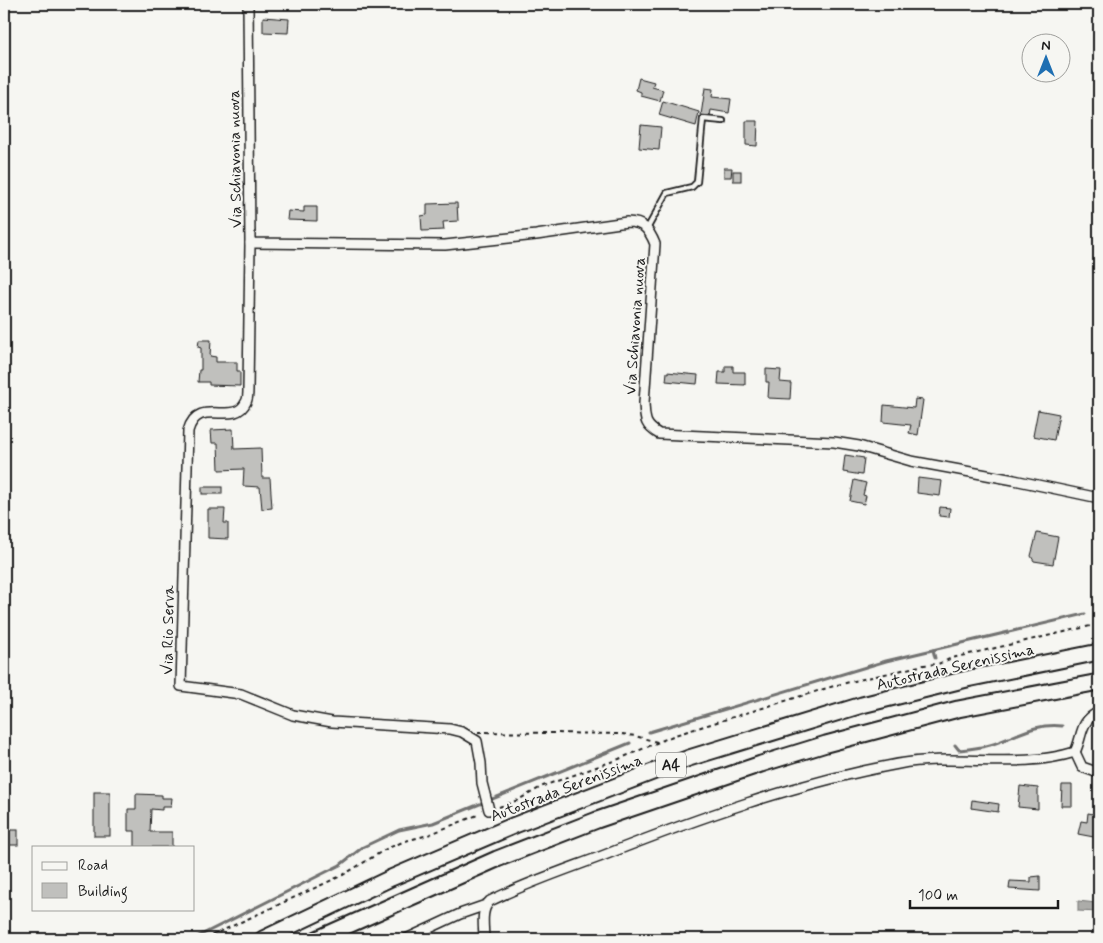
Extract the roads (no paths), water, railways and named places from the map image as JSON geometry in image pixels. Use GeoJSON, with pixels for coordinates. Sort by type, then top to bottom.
{"type":"FeatureCollection","features":[{"type":"Feature","properties":{"kind":"highway"},"geometry":{"type":"LineString","coordinates":[[967,679],[1005,663],[1099,642]]}},
{"type":"Feature","properties":{"kind":"highway","name":"Autostrada Serenissima"},"geometry":{"type":"LineString","coordinates":[[263,939],[391,878],[515,825],[688,758],[862,705],[967,679],[1099,652]]}},
{"type":"Feature","properties":{"kind":"highway","name":"A4"},"geometry":{"type":"LineString","coordinates":[[317,939],[496,859],[597,820],[761,764],[826,744],[958,709],[1099,682]]}},
{"type":"Feature","properties":{"kind":"highway"},"geometry":{"type":"LineString","coordinates":[[1014,698],[1042,701],[1099,692]]}},
{"type":"Feature","properties":{"kind":"street","name":"Via Schiavonia nuova"},"geometry":{"type":"LineString","coordinates":[[248,4],[250,243],[445,245],[637,222],[650,232],[655,244],[644,403],[645,420],[650,428],[659,434],[834,442],[859,446],[911,461],[1099,498]]}},
{"type":"Feature","properties":{"kind":"street","name":"Via Rio Serva"},"geometry":{"type":"LineString","coordinates":[[250,243],[248,390],[246,402],[241,409],[232,413],[196,415],[190,422],[188,431],[181,686],[241,694],[293,715],[332,722],[450,729],[471,736],[477,741],[482,783],[488,808]]}},
{"type":"Feature","properties":{"kind":"street"},"geometry":{"type":"LineString","coordinates":[[1099,712],[1083,725],[1075,752],[1082,767],[1099,773]]}},
{"type":"Feature","properties":{"kind":"street"},"geometry":{"type":"LineString","coordinates":[[406,939],[460,914],[486,905],[490,901],[511,892],[690,821],[838,778],[900,764],[925,761],[1025,760],[1050,758],[1075,752]]}},
{"type":"Feature","properties":{"kind":"street"},"geometry":{"type":"LineString","coordinates":[[484,939],[484,911],[486,905]]}},
{"type":"Feature","properties":{"kind":"lane"},"geometry":{"type":"LineString","coordinates":[[647,229],[667,193],[692,187],[697,182],[702,119],[722,121]]}},
{"type":"Feature","properties":{"kind":"waterway"},"geometry":{"type":"LineString","coordinates":[[649,732],[886,661],[1085,614]]}},
{"type":"Feature","properties":{"kind":"waterway"},"geometry":{"type":"LineString","coordinates":[[933,650],[935,658]]}},
{"type":"Feature","properties":{"kind":"waterway"},"geometry":{"type":"LineString","coordinates":[[955,745],[959,750],[979,748],[1025,731],[1042,727],[1062,726]]}},
{"type":"Feature","properties":{"kind":"waterway"},"geometry":{"type":"LineString","coordinates":[[193,939],[340,865],[363,847],[399,830],[433,823],[630,743]]}}]}
